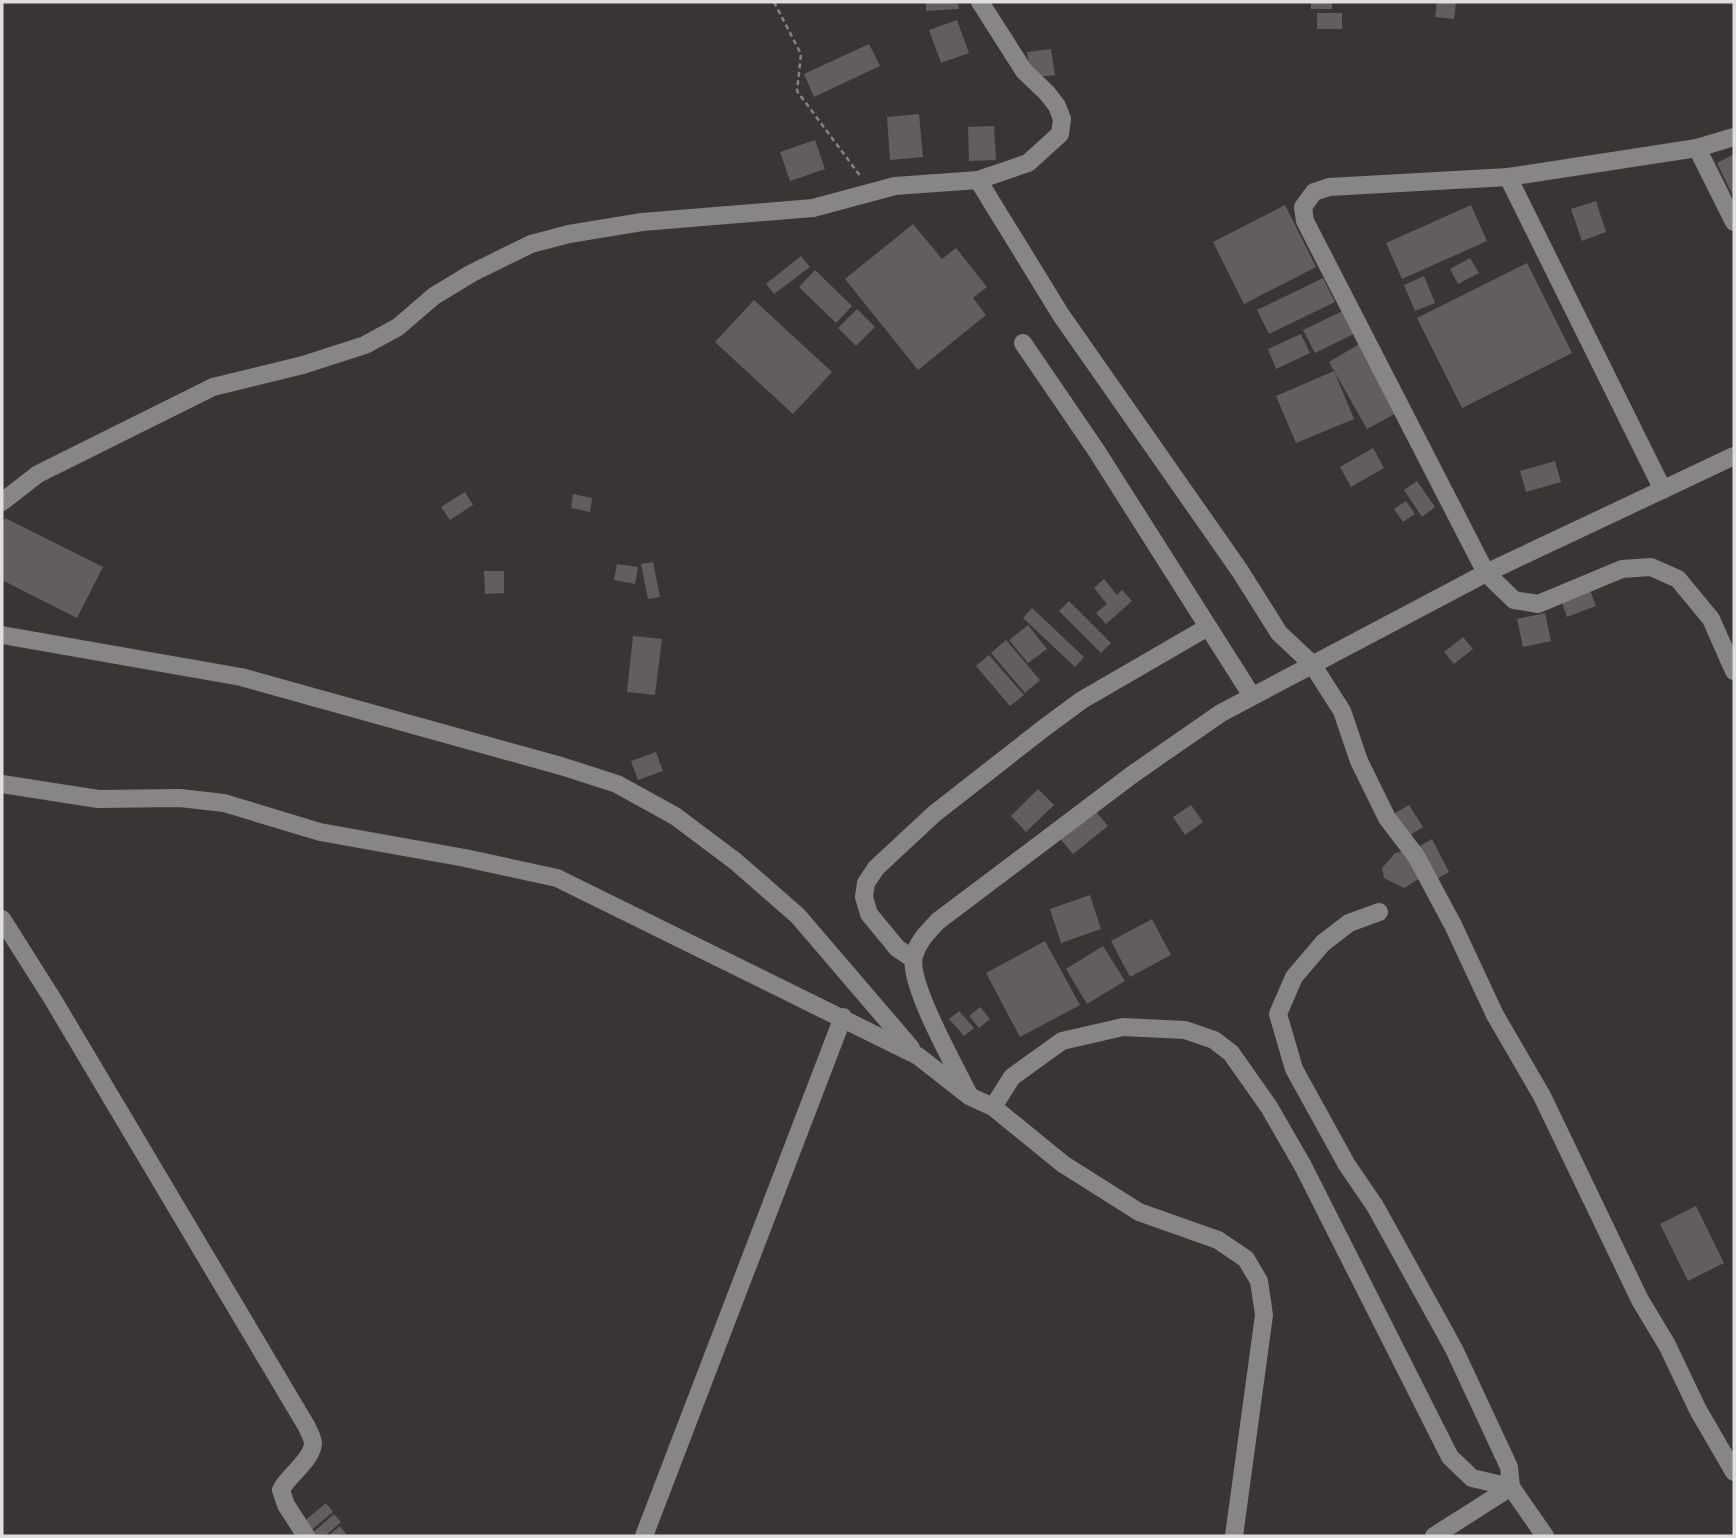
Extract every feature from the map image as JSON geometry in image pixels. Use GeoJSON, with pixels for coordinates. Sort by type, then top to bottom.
{"type":"FeatureCollection","features":[{"type":"Feature","properties":{"kind":"street"},"geometry":{"type":"LineString","coordinates":[[2,502],[38,474],[213,387],[303,365],[365,345],[398,327],[434,296],[472,273],[531,244],[569,234],[642,222],[813,208],[874,194],[895,186],[978,180],[1028,163],[1060,134],[1062,119],[1057,106],[1047,93],[1024,71],[980,2]]}},
{"type":"Feature","properties":{"kind":"street"},"geometry":{"type":"LineString","coordinates":[[1734,137],[1697,149],[1508,177],[1329,187],[1314,192],[1303,207],[1305,221],[1486,573],[1514,600],[1538,604],[1622,569],[1651,568],[1678,579],[1710,619],[1734,671]]}},
{"type":"Feature","properties":{"kind":"street"},"geometry":{"type":"LineString","coordinates":[[1697,149],[1734,222]]}},
{"type":"Feature","properties":{"kind":"street"},"geometry":{"type":"LineString","coordinates":[[1508,177],[1663,489]]}},
{"type":"Feature","properties":{"kind":"street"},"geometry":{"type":"LineString","coordinates":[[978,180],[1061,315],[1234,562],[1279,632],[1312,664],[1342,711],[1359,761],[1387,817],[1416,856],[1429,879],[1495,1015],[1542,1096],[1640,1300],[1667,1345],[1698,1409],[1734,1472]]}},
{"type":"Feature","properties":{"kind":"street"},"geometry":{"type":"LineString","coordinates":[[1023,343],[1096,450],[1252,696]]}},
{"type":"Feature","properties":{"kind":"street"},"geometry":{"type":"LineString","coordinates":[[969,1096],[919,992],[912,959],[919,941],[938,920],[1133,774],[1221,713],[1486,573],[1734,456]]}},
{"type":"Feature","properties":{"kind":"street"},"geometry":{"type":"LineString","coordinates":[[912,959],[897,948],[869,914],[864,897],[866,883],[876,868],[934,814],[1082,700],[1208,627]]}},
{"type":"Feature","properties":{"kind":"street"},"geometry":{"type":"LineString","coordinates":[[2,635],[241,677],[617,784],[675,816],[735,861],[798,916],[918,1056]]}},
{"type":"Feature","properties":{"kind":"street"},"geometry":{"type":"LineString","coordinates":[[2,784],[98,799],[180,798],[224,803],[320,832],[465,858],[557,878],[918,1056],[969,1096],[993,1107],[1063,1164],[1139,1212],[1218,1240],[1246,1259],[1259,1281],[1264,1315],[1234,1536]]}},
{"type":"Feature","properties":{"kind":"street"},"geometry":{"type":"LineString","coordinates":[[1379,912],[1349,923],[1323,943],[1294,977],[1278,1014],[1294,1069],[1347,1165],[1375,1206],[1460,1361],[1509,1466],[1511,1487],[1545,1536]]}},
{"type":"Feature","properties":{"kind":"street"},"geometry":{"type":"LineString","coordinates":[[2,919],[52,998],[307,1427],[313,1443],[309,1455],[285,1481],[281,1490],[286,1505],[306,1536]]}},
{"type":"Feature","properties":{"kind":"street"},"geometry":{"type":"LineString","coordinates":[[644,1536],[843,1017]]}},
{"type":"Feature","properties":{"kind":"street"},"geometry":{"type":"LineString","coordinates":[[993,1107],[1012,1077],[1062,1041],[1122,1027],[1185,1030],[1214,1040],[1237,1060],[1269,1107],[1303,1166],[1450,1457],[1472,1478],[1511,1487]]}},
{"type":"Feature","properties":{"kind":"street"},"geometry":{"type":"LineString","coordinates":[[1434,1536],[1511,1487]]}},
{"type":"Feature","properties":{"kind":"path"},"geometry":{"type":"LineString","coordinates":[[774,2],[801,54],[797,92],[874,194]]}},
{"type":"Feature","properties":{"kind":"building"},"geometry":{"type":"Polygon","coordinates":[[[926,2],[958,2],[959,9],[926,11],[926,2]]]}},
{"type":"Feature","properties":{"kind":"building"},"geometry":{"type":"Polygon","coordinates":[[[1311,2],[1332,2],[1332,9],[1311,9],[1311,2]]]}},
{"type":"Feature","properties":{"kind":"building"},"geometry":{"type":"Polygon","coordinates":[[[1437,2],[1456,2],[1454,19],[1435,17],[1437,2]]]}},
{"type":"Feature","properties":{"kind":"building"},"geometry":{"type":"Polygon","coordinates":[[[1317,13],[1342,13],[1342,29],[1317,29],[1317,13]]]}},
{"type":"Feature","properties":{"kind":"building"},"geometry":{"type":"Polygon","coordinates":[[[957,20],[969,53],[941,63],[929,30],[957,20]]]}},
{"type":"Feature","properties":{"kind":"building"},"geometry":{"type":"Polygon","coordinates":[[[869,44],[880,66],[814,97],[804,74],[869,44]]]}},
{"type":"Feature","properties":{"kind":"building"},"geometry":{"type":"Polygon","coordinates":[[[1051,49],[1055,75],[1031,78],[1027,52],[1051,49]]]}},
{"type":"Feature","properties":{"kind":"building"},"geometry":{"type":"Polygon","coordinates":[[[919,114],[923,157],[890,160],[887,117],[919,114]]]}},
{"type":"Feature","properties":{"kind":"building"},"geometry":{"type":"Polygon","coordinates":[[[994,126],[996,160],[969,161],[968,127],[994,126]]]}},
{"type":"Feature","properties":{"kind":"building"},"geometry":{"type":"Polygon","coordinates":[[[815,140],[825,169],[790,181],[780,152],[815,140]]]}},
{"type":"Feature","properties":{"kind":"building"},"geometry":{"type":"Polygon","coordinates":[[[1734,154],[1734,198],[1717,163],[1734,154]]]}},
{"type":"Feature","properties":{"kind":"building"},"geometry":{"type":"Polygon","coordinates":[[[1596,201],[1606,232],[1582,241],[1571,209],[1596,201]]]}},
{"type":"Feature","properties":{"kind":"building"},"geometry":{"type":"Polygon","coordinates":[[[1285,205],[1316,267],[1244,304],[1213,242],[1285,205]]]}},
{"type":"Feature","properties":{"kind":"building"},"geometry":{"type":"Polygon","coordinates":[[[1471,205],[1487,241],[1402,279],[1386,243],[1471,205]]]}},
{"type":"Feature","properties":{"kind":"building"},"geometry":{"type":"Polygon","coordinates":[[[913,224],[942,259],[956,248],[987,287],[973,298],[986,315],[918,370],[845,279],[913,224]]]}},
{"type":"Feature","properties":{"kind":"building"},"geometry":{"type":"Polygon","coordinates":[[[801,256],[810,267],[774,294],[766,284],[801,256]]]}},
{"type":"Feature","properties":{"kind":"building"},"geometry":{"type":"Polygon","coordinates":[[[1470,258],[1479,273],[1458,284],[1450,269],[1470,258]]]}},
{"type":"Feature","properties":{"kind":"building"},"geometry":{"type":"Polygon","coordinates":[[[1527,263],[1572,353],[1462,408],[1417,318],[1527,263]]]}},
{"type":"Feature","properties":{"kind":"building"},"geometry":{"type":"Polygon","coordinates":[[[815,270],[852,306],[836,323],[799,287],[815,270]]]}},
{"type":"Feature","properties":{"kind":"building"},"geometry":{"type":"Polygon","coordinates":[[[1424,276],[1435,303],[1415,311],[1404,285],[1424,276]]]}},
{"type":"Feature","properties":{"kind":"building"},"geometry":{"type":"Polygon","coordinates":[[[1323,278],[1335,302],[1269,334],[1257,310],[1323,278]]]}},
{"type":"Feature","properties":{"kind":"building"},"geometry":{"type":"Polygon","coordinates":[[[754,300],[832,372],[793,414],[715,342],[754,300]]]}},
{"type":"Feature","properties":{"kind":"building"},"geometry":{"type":"Polygon","coordinates":[[[857,309],[875,327],[856,346],[838,328],[857,309]]]}},
{"type":"Feature","properties":{"kind":"building"},"geometry":{"type":"Polygon","coordinates":[[[1347,309],[1358,332],[1315,353],[1303,330],[1347,309]]]}},
{"type":"Feature","properties":{"kind":"building"},"geometry":{"type":"Polygon","coordinates":[[[1301,334],[1310,353],[1276,369],[1268,349],[1301,334]]]}},
{"type":"Feature","properties":{"kind":"building"},"geometry":{"type":"Polygon","coordinates":[[[1361,343],[1400,411],[1367,429],[1329,362],[1361,343]]]}},
{"type":"Feature","properties":{"kind":"building"},"geometry":{"type":"Polygon","coordinates":[[[1334,371],[1354,419],[1296,443],[1276,396],[1334,371]]]}},
{"type":"Feature","properties":{"kind":"building"},"geometry":{"type":"Polygon","coordinates":[[[1373,448],[1384,468],[1351,487],[1340,467],[1373,448]]]}},
{"type":"Feature","properties":{"kind":"building"},"geometry":{"type":"Polygon","coordinates":[[[1555,461],[1561,482],[1526,492],[1520,471],[1555,461]]]}},
{"type":"Feature","properties":{"kind":"building"},"geometry":{"type":"Polygon","coordinates":[[[1417,481],[1435,507],[1422,517],[1404,490],[1417,481]]]}},
{"type":"Feature","properties":{"kind":"building"},"geometry":{"type":"Polygon","coordinates":[[[465,492],[473,505],[450,520],[441,507],[465,492]]]}},
{"type":"Feature","properties":{"kind":"building"},"geometry":{"type":"Polygon","coordinates":[[[573,494],[592,498],[590,512],[571,508],[573,494]]]}},
{"type":"Feature","properties":{"kind":"building"},"geometry":{"type":"Polygon","coordinates":[[[1406,501],[1415,514],[1403,522],[1394,509],[1406,501]]]}},
{"type":"Feature","properties":{"kind":"building"},"geometry":{"type":"Polygon","coordinates":[[[5,518],[103,567],[77,618],[2,580],[2,524],[5,518]]]}},
{"type":"Feature","properties":{"kind":"building"},"geometry":{"type":"Polygon","coordinates":[[[653,562],[660,597],[648,599],[641,564],[653,562]]]}},
{"type":"Feature","properties":{"kind":"building"},"geometry":{"type":"Polygon","coordinates":[[[617,564],[638,567],[635,584],[614,580],[617,564]]]}},
{"type":"Feature","properties":{"kind":"building"},"geometry":{"type":"Polygon","coordinates":[[[484,571],[504,571],[504,593],[485,594],[484,571]]]}},
{"type":"Feature","properties":{"kind":"building"},"geometry":{"type":"Polygon","coordinates":[[[1104,579],[1117,595],[1122,590],[1132,601],[1106,624],[1096,613],[1107,604],[1094,588],[1104,579]]]}},
{"type":"Feature","properties":{"kind":"building"},"geometry":{"type":"Polygon","coordinates":[[[1590,590],[1596,606],[1567,617],[1561,600],[1590,590]]]}},
{"type":"Feature","properties":{"kind":"building"},"geometry":{"type":"Polygon","coordinates":[[[1069,601],[1111,643],[1101,653],[1059,611],[1069,601]]]}},
{"type":"Feature","properties":{"kind":"building"},"geometry":{"type":"Polygon","coordinates":[[[1032,608],[1084,657],[1075,667],[1023,618],[1032,608]]]}},
{"type":"Feature","properties":{"kind":"building"},"geometry":{"type":"Polygon","coordinates":[[[1545,613],[1551,641],[1523,647],[1517,619],[1545,613]]]}},
{"type":"Feature","properties":{"kind":"building"},"geometry":{"type":"Polygon","coordinates":[[[1028,625],[1047,649],[1028,663],[1009,640],[1028,625]]]}},
{"type":"Feature","properties":{"kind":"building"},"geometry":{"type":"Polygon","coordinates":[[[633,636],[662,639],[655,695],[627,692],[633,636]]]}},
{"type":"Feature","properties":{"kind":"building"},"geometry":{"type":"Polygon","coordinates":[[[1463,637],[1473,649],[1454,664],[1444,652],[1463,637]]]}},
{"type":"Feature","properties":{"kind":"building"},"geometry":{"type":"Polygon","coordinates":[[[1006,640],[1040,680],[1025,693],[991,653],[1006,640]]]}},
{"type":"Feature","properties":{"kind":"building"},"geometry":{"type":"Polygon","coordinates":[[[989,655],[1024,695],[1010,706],[976,666],[989,655]]]}},
{"type":"Feature","properties":{"kind":"building"},"geometry":{"type":"Polygon","coordinates":[[[656,752],[663,771],[638,780],[631,761],[656,752]]]}},
{"type":"Feature","properties":{"kind":"building"},"geometry":{"type":"Polygon","coordinates":[[[1038,789],[1054,805],[1026,832],[1011,816],[1038,789]]]}},
{"type":"Feature","properties":{"kind":"building"},"geometry":{"type":"Polygon","coordinates":[[[1191,805],[1203,822],[1185,835],[1173,817],[1191,805]]]}},
{"type":"Feature","properties":{"kind":"building"},"geometry":{"type":"Polygon","coordinates":[[[1409,805],[1423,827],[1404,839],[1390,816],[1409,805]]]}},
{"type":"Feature","properties":{"kind":"building"},"geometry":{"type":"Polygon","coordinates":[[[1092,807],[1108,826],[1073,854],[1057,835],[1092,807]]]}},
{"type":"Feature","properties":{"kind":"building"},"geometry":{"type":"Polygon","coordinates":[[[1432,839],[1449,872],[1435,880],[1418,847],[1432,839]]]}},
{"type":"Feature","properties":{"kind":"building"},"geometry":{"type":"Polygon","coordinates":[[[1406,851],[1420,878],[1404,888],[1384,878],[1382,868],[1395,853],[1406,851]]]}},
{"type":"Feature","properties":{"kind":"building"},"geometry":{"type":"Polygon","coordinates":[[[1090,895],[1101,929],[1061,943],[1050,909],[1090,895]]]}},
{"type":"Feature","properties":{"kind":"building"},"geometry":{"type":"Polygon","coordinates":[[[1152,919],[1171,955],[1130,977],[1111,941],[1152,919]]]}},
{"type":"Feature","properties":{"kind":"building"},"geometry":{"type":"Polygon","coordinates":[[[1045,941],[1080,1005],[1020,1037],[986,973],[1045,941]]]}},
{"type":"Feature","properties":{"kind":"building"},"geometry":{"type":"Polygon","coordinates":[[[1103,946],[1125,981],[1087,1004],[1066,969],[1103,946]]]}},
{"type":"Feature","properties":{"kind":"building"},"geometry":{"type":"Polygon","coordinates":[[[980,1007],[990,1019],[979,1028],[969,1016],[980,1007]]]}},
{"type":"Feature","properties":{"kind":"building"},"geometry":{"type":"Polygon","coordinates":[[[959,1011],[974,1028],[964,1036],[949,1019],[959,1011]]]}},
{"type":"Feature","properties":{"kind":"building"},"geometry":{"type":"Polygon","coordinates":[[[1696,1206],[1724,1263],[1688,1281],[1660,1224],[1696,1206]]]}},
{"type":"Feature","properties":{"kind":"building"},"geometry":{"type":"Polygon","coordinates":[[[326,1503],[333,1512],[309,1532],[302,1523],[326,1503]]]}},
{"type":"Feature","properties":{"kind":"building"},"geometry":{"type":"Polygon","coordinates":[[[334,1514],[341,1522],[325,1536],[310,1535],[334,1514]]]}},
{"type":"Feature","properties":{"kind":"building"},"geometry":{"type":"Polygon","coordinates":[[[340,1526],[347,1535],[328,1536],[340,1526]]]}}]}
